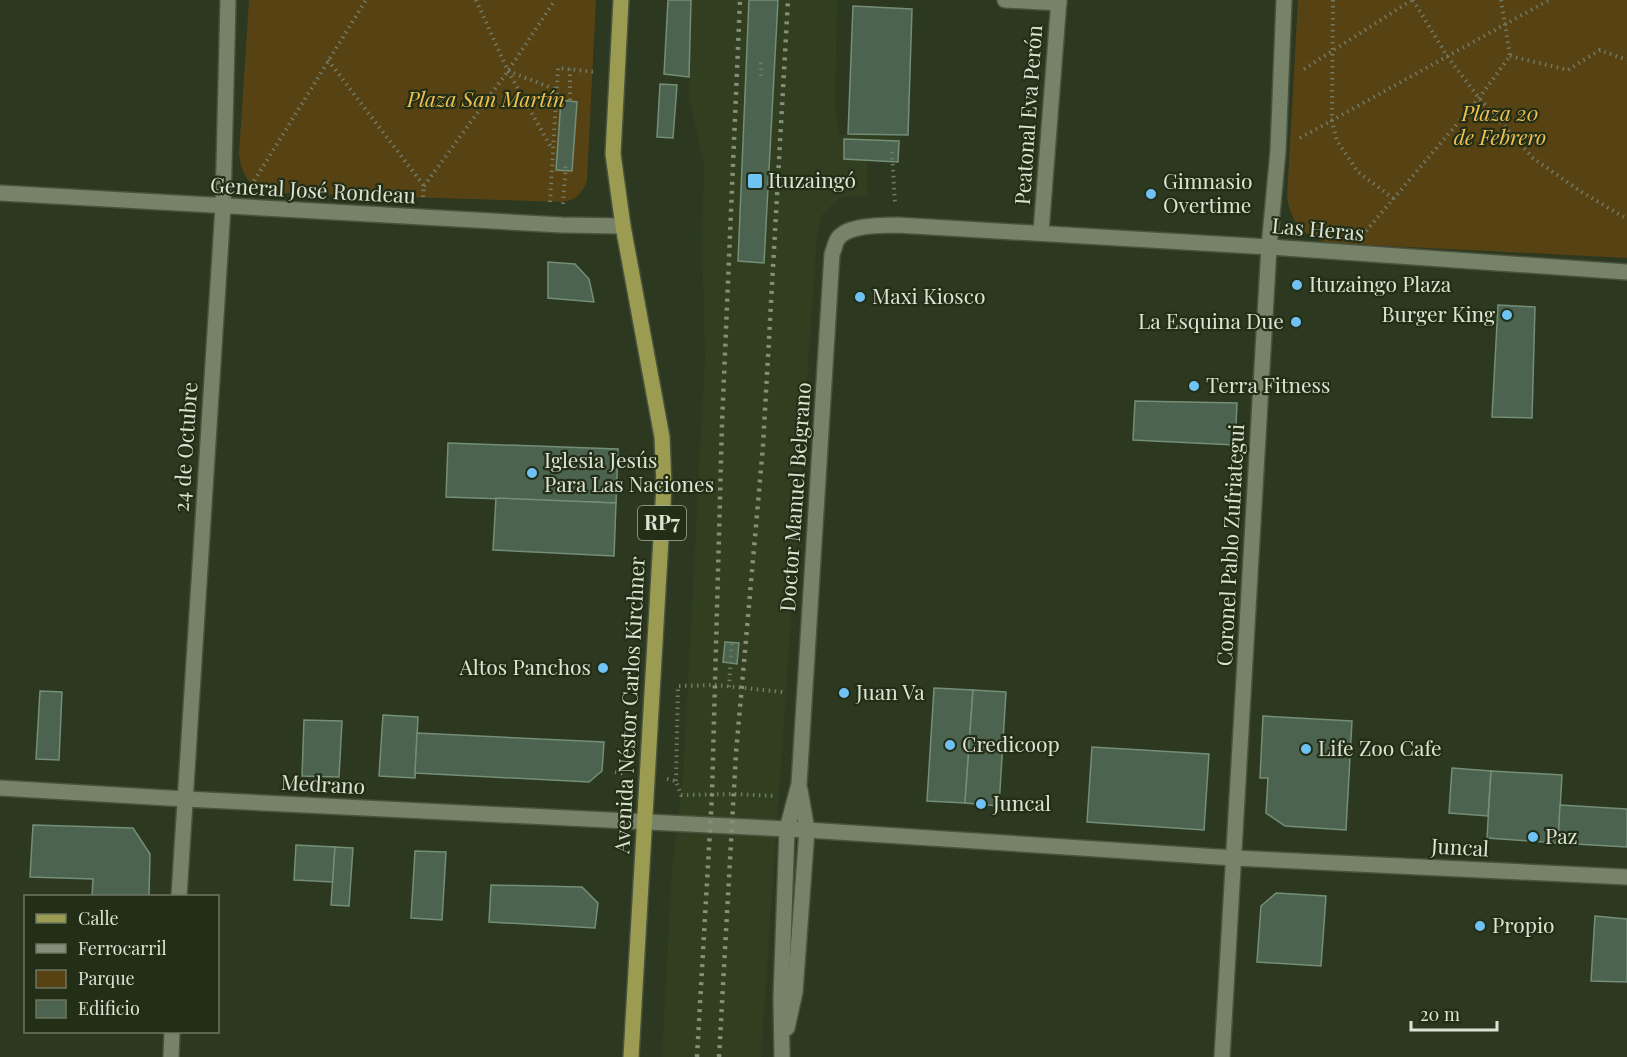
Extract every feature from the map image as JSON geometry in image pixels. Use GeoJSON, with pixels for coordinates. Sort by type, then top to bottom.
{"type":"FeatureCollection","features":[{"type":"Feature","properties":{"kind":"main road","name":"Avenida Néstor Carlos Kirchner"},"geometry":{"type":"LineString","coordinates":[[621,0],[613,154],[623,226],[662,437],[664,498],[631,1057]]}},
{"type":"Feature","properties":{"kind":"street","name":"24 de Octubre"},"geometry":{"type":"LineString","coordinates":[[180,895],[185,799],[230,207],[228,0]]}},
{"type":"Feature","properties":{"kind":"street"},"geometry":{"type":"LineString","coordinates":[[1005,0],[1059,2]]}},
{"type":"Feature","properties":{"kind":"street","name":"Coronel Pablo Zufriategui"},"geometry":{"type":"LineString","coordinates":[[1222,1057],[1269,247],[1278,151],[1284,0]]}},
{"type":"Feature","properties":{"kind":"street","name":"Peatonal Eva Perón"},"geometry":{"type":"LineString","coordinates":[[1041,232],[1059,2]]}},
{"type":"Feature","properties":{"kind":"street","name":"General José Rondeau"},"geometry":{"type":"LineString","coordinates":[[0,193],[555,225],[623,226]]}},
{"type":"Feature","properties":{"kind":"street","name":"Las Heras"},"geometry":{"type":"LineString","coordinates":[[861,227],[897,225],[1041,232],[1627,272]]}},
{"type":"Feature","properties":{"kind":"street","name":"Doctor Manuel Belgrano"},"geometry":{"type":"LineString","coordinates":[[783,1053],[795,992],[807,830],[800,784],[832,254],[837,239],[846,232],[861,227]]}},
{"type":"Feature","properties":{"kind":"street","name":"Doctor Manuel Belgrano"},"geometry":{"type":"LineString","coordinates":[[783,1053],[781,998],[787,829],[800,784]]}},
{"type":"Feature","properties":{"kind":"street","name":"Medrano"},"geometry":{"type":"LineString","coordinates":[[0,788],[644,823]]}},
{"type":"Feature","properties":{"kind":"street","name":"Juncal"},"geometry":{"type":"LineString","coordinates":[[644,823],[807,830],[1234,858],[1627,877]]}},
{"type":"Feature","properties":{"kind":"street"},"geometry":{"type":"LineString","coordinates":[[171,1057],[172,1033]]}},
{"type":"Feature","properties":{"kind":"path"},"geometry":{"type":"LineString","coordinates":[[230,207],[366,0]]}},
{"type":"Feature","properties":{"kind":"path"},"geometry":{"type":"LineString","coordinates":[[476,0],[508,71],[553,151]]}},
{"type":"Feature","properties":{"kind":"path"},"geometry":{"type":"LineString","coordinates":[[419,217],[424,186],[508,71],[555,0]]}},
{"type":"Feature","properties":{"kind":"path"},"geometry":{"type":"LineString","coordinates":[[1333,0],[1332,121],[1337,141],[1358,172],[1394,199]]}},
{"type":"Feature","properties":{"kind":"path"},"geometry":{"type":"LineString","coordinates":[[1281,84],[1412,0],[1447,56],[1479,98],[1533,158],[1580,191],[1626,219],[1627,213]]}},
{"type":"Feature","properties":{"kind":"path"},"geometry":{"type":"LineString","coordinates":[[1346,254],[1479,98],[1510,56],[1501,0]]}},
{"type":"Feature","properties":{"kind":"path"},"geometry":{"type":"LineString","coordinates":[[1278,151],[1549,0]]}},
{"type":"Feature","properties":{"kind":"path"},"geometry":{"type":"LineString","coordinates":[[1510,56],[1568,70],[1600,50],[1627,60]]}},
{"type":"Feature","properties":{"kind":"path"},"geometry":{"type":"LineString","coordinates":[[328,60],[424,186]]}},
{"type":"Feature","properties":{"kind":"path"},"geometry":{"type":"LineString","coordinates":[[760,76],[761,61]]}},
{"type":"Feature","properties":{"kind":"path"},"geometry":{"type":"LineString","coordinates":[[555,225],[553,151],[558,68],[616,75]]}},
{"type":"Feature","properties":{"kind":"path"},"geometry":{"type":"LineString","coordinates":[[570,69],[570,100]]}},
{"type":"Feature","properties":{"kind":"path"},"geometry":{"type":"LineString","coordinates":[[508,71],[557,90]]}},
{"type":"Feature","properties":{"kind":"path"},"geometry":{"type":"LineString","coordinates":[[892,152],[897,225]]}},
{"type":"Feature","properties":{"kind":"path"},"geometry":{"type":"LineString","coordinates":[[555,225],[566,162]]}},
{"type":"Feature","properties":{"kind":"path"},"geometry":{"type":"LineString","coordinates":[[729,687],[732,642]]}},
{"type":"Feature","properties":{"kind":"path"},"geometry":{"type":"LineString","coordinates":[[800,784],[785,783],[781,796],[681,795],[676,781],[678,686],[729,687],[805,693]]}},
{"type":"Feature","properties":{"kind":"path"},"geometry":{"type":"LineString","coordinates":[[615,772],[676,781]]}},
{"type":"Feature","properties":{"kind":"shaded area"},"geometry":{"type":"Polygon","coordinates":[[[691,0],[837,0],[835,106],[839,134],[901,137],[899,160],[867,160],[867,195],[839,198],[821,216],[817,235],[761,1057],[662,1057],[672,869],[683,779],[705,357],[702,242],[704,166],[689,96],[691,0]]]}},
{"type":"Feature","properties":{"kind":"green space","name":"Plaza San Martín"},"geometry":{"type":"Polygon","coordinates":[[[249,0],[596,0],[587,180],[584,188],[576,197],[563,202],[280,193],[256,186],[246,178],[239,154],[249,0]]]}},
{"type":"Feature","properties":{"kind":"green space","name":"Plaza 20 de Febrero"},"geometry":{"type":"Polygon","coordinates":[[[1298,0],[1627,0],[1627,258],[1329,243],[1305,233],[1292,216],[1287,198],[1298,0]]]}},
{"type":"Feature","properties":{"kind":"building"},"geometry":{"type":"Polygon","coordinates":[[[668,0],[691,0],[689,77],[664,74],[668,0]]]}},
{"type":"Feature","properties":{"kind":"building"},"geometry":{"type":"Polygon","coordinates":[[[749,0],[778,0],[764,263],[738,261],[749,0]]]}},
{"type":"Feature","properties":{"kind":"building"},"geometry":{"type":"Polygon","coordinates":[[[853,6],[912,9],[908,135],[848,134],[853,6]]]}},
{"type":"Feature","properties":{"kind":"building"},"geometry":{"type":"Polygon","coordinates":[[[660,84],[677,85],[673,138],[657,137],[660,84]]]}},
{"type":"Feature","properties":{"kind":"building"},"geometry":{"type":"Polygon","coordinates":[[[561,100],[577,102],[572,171],[556,170],[561,100]]]}},
{"type":"Feature","properties":{"kind":"building"},"geometry":{"type":"Polygon","coordinates":[[[844,139],[899,141],[898,162],[844,159],[844,139]]]}},
{"type":"Feature","properties":{"kind":"building"},"geometry":{"type":"Polygon","coordinates":[[[548,262],[575,264],[589,279],[594,302],[548,298],[548,262]]]}},
{"type":"Feature","properties":{"kind":"building"},"geometry":{"type":"Polygon","coordinates":[[[1498,305],[1535,307],[1532,418],[1492,417],[1498,305]]]}},
{"type":"Feature","properties":{"kind":"building"},"geometry":{"type":"Polygon","coordinates":[[[1135,401],[1237,403],[1235,445],[1133,440],[1135,401]]]}},
{"type":"Feature","properties":{"kind":"building","name":"Iglesia Jesús Para Las Naciones"},"geometry":{"type":"Polygon","coordinates":[[[448,443],[618,449],[616,503],[446,497],[448,443]]]}},
{"type":"Feature","properties":{"kind":"building"},"geometry":{"type":"Polygon","coordinates":[[[496,498],[616,503],[614,556],[493,550],[496,498]]]}},
{"type":"Feature","properties":{"kind":"building"},"geometry":{"type":"Polygon","coordinates":[[[725,642],[739,643],[737,664],[723,662],[725,642]]]}},
{"type":"Feature","properties":{"kind":"building","name":"Credicoop"},"geometry":{"type":"Polygon","coordinates":[[[934,688],[973,690],[965,803],[927,801],[934,688]]]}},
{"type":"Feature","properties":{"kind":"building"},"geometry":{"type":"Polygon","coordinates":[[[973,690],[1006,692],[999,806],[965,803],[973,690]]]}},
{"type":"Feature","properties":{"kind":"building"},"geometry":{"type":"Polygon","coordinates":[[[40,691],[62,692],[59,760],[36,759],[40,691]]]}},
{"type":"Feature","properties":{"kind":"building"},"geometry":{"type":"Polygon","coordinates":[[[383,715],[418,717],[415,778],[379,776],[383,715]]]}},
{"type":"Feature","properties":{"kind":"building","name":"Life Zoo Cafe"},"geometry":{"type":"Polygon","coordinates":[[[1263,716],[1352,721],[1346,830],[1285,826],[1266,813],[1268,778],[1260,778],[1263,716]]]}},
{"type":"Feature","properties":{"kind":"building"},"geometry":{"type":"Polygon","coordinates":[[[304,720],[342,721],[339,777],[302,776],[304,720]]]}},
{"type":"Feature","properties":{"kind":"building"},"geometry":{"type":"Polygon","coordinates":[[[417,733],[604,742],[602,771],[589,782],[415,773],[417,733]]]}},
{"type":"Feature","properties":{"kind":"building"},"geometry":{"type":"Polygon","coordinates":[[[1092,747],[1209,754],[1204,830],[1087,822],[1092,747]]]}},
{"type":"Feature","properties":{"kind":"building"},"geometry":{"type":"Polygon","coordinates":[[[1452,768],[1491,771],[1488,816],[1449,813],[1452,768]]]}},
{"type":"Feature","properties":{"kind":"building"},"geometry":{"type":"Polygon","coordinates":[[[1491,771],[1562,775],[1558,843],[1487,838],[1491,771]]]}},
{"type":"Feature","properties":{"kind":"building"},"geometry":{"type":"Polygon","coordinates":[[[1560,805],[1627,809],[1627,847],[1558,843],[1560,805]]]}},
{"type":"Feature","properties":{"kind":"building"},"geometry":{"type":"Polygon","coordinates":[[[33,825],[133,828],[150,854],[149,895],[92,895],[93,879],[30,877],[33,825]]]}},
{"type":"Feature","properties":{"kind":"building"},"geometry":{"type":"Polygon","coordinates":[[[296,845],[335,847],[333,882],[294,880],[296,845]]]}},
{"type":"Feature","properties":{"kind":"building"},"geometry":{"type":"Polygon","coordinates":[[[335,847],[353,848],[349,906],[331,905],[335,847]]]}},
{"type":"Feature","properties":{"kind":"building"},"geometry":{"type":"Polygon","coordinates":[[[415,851],[446,852],[442,920],[411,918],[415,851]]]}},
{"type":"Feature","properties":{"kind":"building"},"geometry":{"type":"Polygon","coordinates":[[[491,885],[582,887],[598,903],[595,928],[489,922],[491,885]]]}},
{"type":"Feature","properties":{"kind":"building"},"geometry":{"type":"Polygon","coordinates":[[[1276,893],[1326,896],[1321,966],[1257,962],[1261,906],[1276,893]]]}},
{"type":"Feature","properties":{"kind":"building"},"geometry":{"type":"Polygon","coordinates":[[[1595,916],[1627,919],[1627,982],[1591,981],[1595,916]]]}},
{"type":"Feature","properties":{"kind":"railway"},"geometry":{"type":"LineString","coordinates":[[697,1057],[712,795],[722,424],[740,0]]}},
{"type":"Feature","properties":{"kind":"railway"},"geometry":{"type":"LineString","coordinates":[[719,1057],[736,753],[763,446],[788,0]]}},
{"type":"Feature","properties":{"kind":"place","name":"Ituzaingó"},"geometry":{"type":"Point","coordinates":[755,181]}},
{"type":"Feature","properties":{"kind":"place","name":"Gimnasio Overtime"},"geometry":{"type":"Point","coordinates":[1151,194]}},
{"type":"Feature","properties":{"kind":"place","name":"Ituzaingo Plaza"},"geometry":{"type":"Point","coordinates":[1297,285]}},
{"type":"Feature","properties":{"kind":"place","name":"Maxi Kiosco"},"geometry":{"type":"Point","coordinates":[860,297]}},
{"type":"Feature","properties":{"kind":"place","name":"Burger King"},"geometry":{"type":"Point","coordinates":[1507,315]}},
{"type":"Feature","properties":{"kind":"place","name":"La Esquina Due"},"geometry":{"type":"Point","coordinates":[1296,322]}},
{"type":"Feature","properties":{"kind":"place","name":"Terra Fitness"},"geometry":{"type":"Point","coordinates":[1194,386]}},
{"type":"Feature","properties":{"kind":"place","name":"Iglesia Jesús Para Las Naciones"},"geometry":{"type":"Point","coordinates":[532,473]}},
{"type":"Feature","properties":{"kind":"place","name":"Altos Panchos"},"geometry":{"type":"Point","coordinates":[603,668]}},
{"type":"Feature","properties":{"kind":"place","name":"Juan Va"},"geometry":{"type":"Point","coordinates":[844,693]}},
{"type":"Feature","properties":{"kind":"place","name":"Credicoop"},"geometry":{"type":"Point","coordinates":[950,745]}},
{"type":"Feature","properties":{"kind":"place","name":"Life Zoo Cafe"},"geometry":{"type":"Point","coordinates":[1306,749]}},
{"type":"Feature","properties":{"kind":"place","name":"Juncal"},"geometry":{"type":"Point","coordinates":[981,804]}},
{"type":"Feature","properties":{"kind":"place","name":"Paz"},"geometry":{"type":"Point","coordinates":[1533,837]}},
{"type":"Feature","properties":{"kind":"place","name":"Propio"},"geometry":{"type":"Point","coordinates":[1480,926]}}]}
